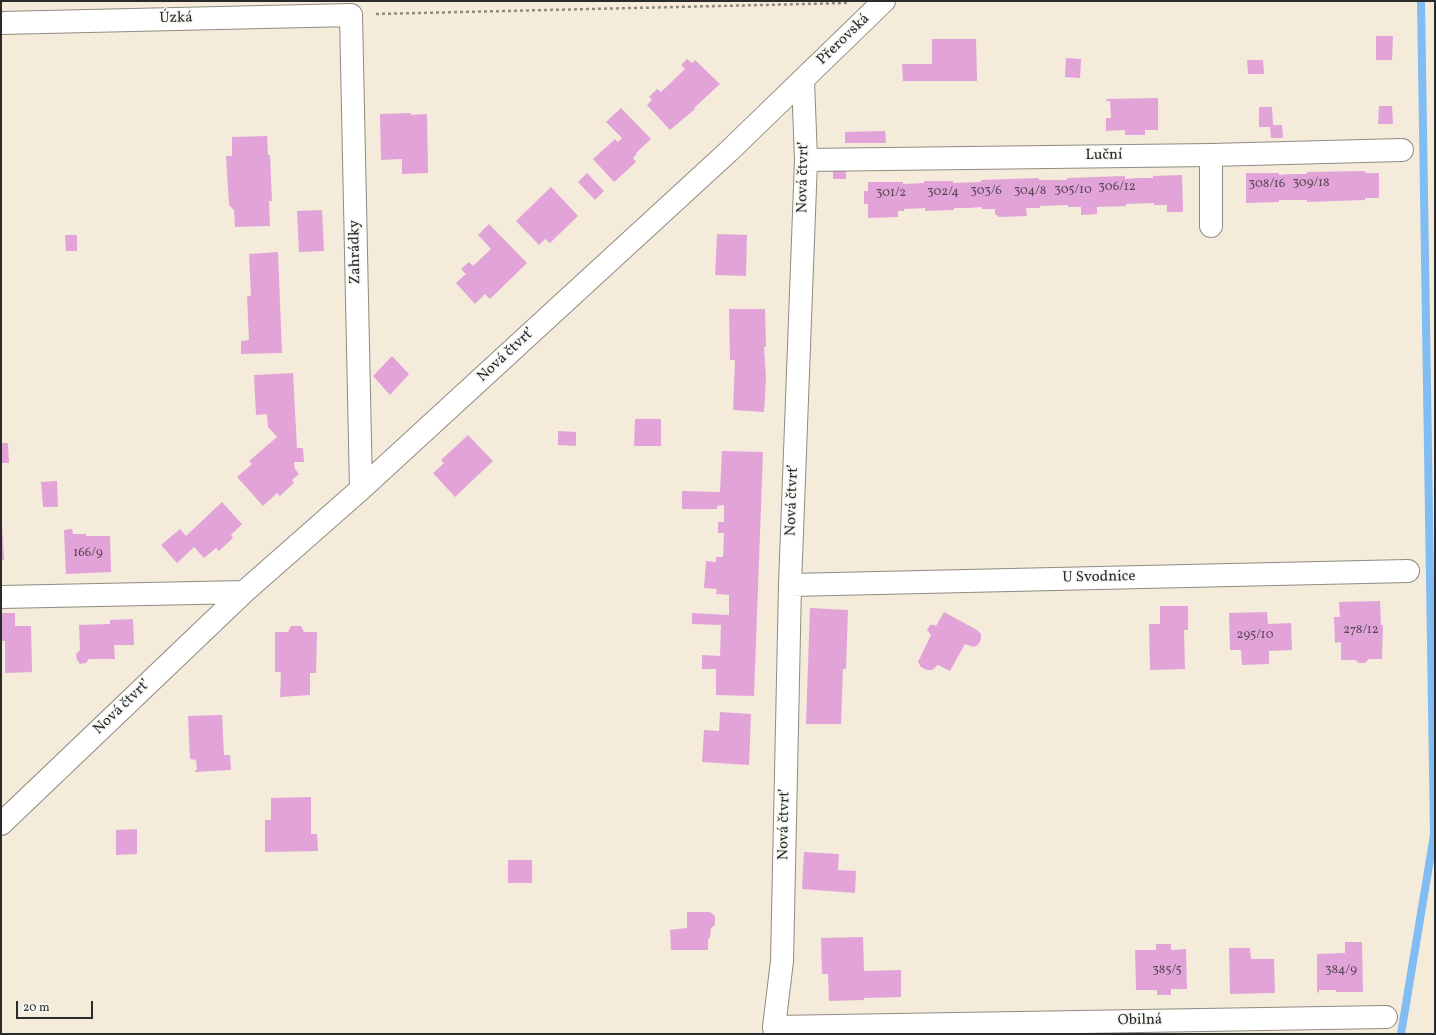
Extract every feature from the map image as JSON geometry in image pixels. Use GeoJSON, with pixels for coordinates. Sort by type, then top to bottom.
{"type":"FeatureCollection","features":[{"type":"Feature","properties":{"kind":"street","name":"Přerovská"},"geometry":{"type":"LineString","coordinates":[[803,80],[882,4]]}},
{"type":"Feature","properties":{"kind":"street","name":"Úzká"},"geometry":{"type":"LineString","coordinates":[[1,23],[352,15]]}},
{"type":"Feature","properties":{"kind":"street","name":"Zahrádky"},"geometry":{"type":"LineString","coordinates":[[352,15],[361,489]]}},
{"type":"Feature","properties":{"kind":"street","name":"Nová čtvrť"},"geometry":{"type":"LineString","coordinates":[[775,1031],[782,961],[790,585],[806,160],[803,80]]}},
{"type":"Feature","properties":{"kind":"street","name":"Nová čtvrť"},"geometry":{"type":"LineString","coordinates":[[1,824],[244,592],[361,489],[728,152],[803,80]]}},
{"type":"Feature","properties":{"kind":"street","name":"Luční"},"geometry":{"type":"LineString","coordinates":[[806,160],[1402,150]]}},
{"type":"Feature","properties":{"kind":"street"},"geometry":{"type":"LineString","coordinates":[[1211,154],[1211,226]]}},
{"type":"Feature","properties":{"kind":"street","name":"U Svodnice"},"geometry":{"type":"LineString","coordinates":[[790,585],[1408,571]]}},
{"type":"Feature","properties":{"kind":"street"},"geometry":{"type":"LineString","coordinates":[[1,598],[244,592]]}},
{"type":"Feature","properties":{"kind":"street","name":"Obilná"},"geometry":{"type":"LineString","coordinates":[[775,1031],[1386,1017]]}},
{"type":"Feature","properties":{"kind":"path"},"geometry":{"type":"LineString","coordinates":[[352,15],[853,3],[882,4]]}},
{"type":"Feature","properties":{"kind":"building"},"geometry":{"type":"Polygon","coordinates":[[[1376,36],[1393,36],[1392,60],[1376,60],[1376,36]]]}},
{"type":"Feature","properties":{"kind":"building"},"geometry":{"type":"Polygon","coordinates":[[[932,39],[976,39],[977,81],[903,81],[902,64],[932,64],[932,39]]]}},
{"type":"Feature","properties":{"kind":"building"},"geometry":{"type":"Polygon","coordinates":[[[1066,58],[1081,59],[1080,78],[1065,77],[1066,58]]]}},
{"type":"Feature","properties":{"kind":"building"},"geometry":{"type":"Polygon","coordinates":[[[687,59],[692,63],[695,60],[720,84],[694,108],[695,109],[670,130],[647,105],[652,100],[649,97],[657,89],[661,92],[685,69],[681,65],[687,59]]]}},
{"type":"Feature","properties":{"kind":"building"},"geometry":{"type":"Polygon","coordinates":[[[1247,60],[1263,60],[1264,74],[1248,74],[1247,60]]]}},
{"type":"Feature","properties":{"kind":"building"},"geometry":{"type":"Polygon","coordinates":[[[1158,98],[1158,130],[1145,130],[1145,135],[1125,135],[1125,130],[1106,131],[1106,118],[1111,118],[1110,101],[1107,101],[1106,99],[1158,98]]]}},
{"type":"Feature","properties":{"kind":"building"},"geometry":{"type":"Polygon","coordinates":[[[1379,106],[1392,106],[1393,124],[1378,124],[1379,106]]]}},
{"type":"Feature","properties":{"kind":"building"},"geometry":{"type":"Polygon","coordinates":[[[1259,107],[1272,107],[1273,125],[1282,125],[1283,138],[1271,138],[1270,127],[1259,127],[1259,107]]]}},
{"type":"Feature","properties":{"kind":"building"},"geometry":{"type":"Polygon","coordinates":[[[621,108],[651,139],[636,153],[637,154],[633,158],[636,162],[614,182],[593,159],[615,139],[618,142],[622,138],[606,122],[621,108]]]}},
{"type":"Feature","properties":{"kind":"building"},"geometry":{"type":"Polygon","coordinates":[[[411,113],[411,115],[427,114],[428,173],[402,174],[402,159],[381,160],[380,114],[411,113]]]}},
{"type":"Feature","properties":{"kind":"building"},"geometry":{"type":"Polygon","coordinates":[[[885,131],[886,143],[845,143],[845,132],[885,131]]]}},
{"type":"Feature","properties":{"kind":"building"},"geometry":{"type":"Polygon","coordinates":[[[267,136],[268,155],[270,155],[272,201],[269,201],[270,226],[235,227],[234,210],[229,205],[226,156],[232,156],[232,137],[267,136]]]}},
{"type":"Feature","properties":{"kind":"building"},"geometry":{"type":"Polygon","coordinates":[[[846,169],[846,179],[833,178],[833,170],[846,169]]]}},
{"type":"Feature","properties":{"kind":"building"},"geometry":{"type":"Polygon","coordinates":[[[1365,171],[1365,173],[1379,173],[1379,198],[1365,198],[1365,200],[1307,202],[1307,200],[1279,200],[1279,202],[1246,203],[1246,173],[1279,173],[1279,175],[1307,174],[1307,172],[1365,171]]]}},
{"type":"Feature","properties":{"kind":"building"},"geometry":{"type":"Polygon","coordinates":[[[587,173],[604,191],[595,200],[578,182],[587,173]]]}},
{"type":"Feature","properties":{"kind":"building"},"geometry":{"type":"Polygon","coordinates":[[[1182,175],[1183,212],[1167,212],[1167,205],[1154,205],[1154,203],[1097,207],[1097,214],[1081,215],[1081,207],[1068,207],[1068,205],[1026,208],[1027,216],[999,217],[995,214],[995,209],[982,209],[982,207],[925,211],[925,208],[904,209],[904,211],[898,211],[898,217],[868,218],[868,204],[864,204],[864,191],[868,191],[868,182],[903,182],[903,184],[924,183],[924,181],[953,181],[953,183],[981,182],[981,180],[1039,178],[1039,180],[1067,180],[1067,178],[1125,176],[1125,179],[1182,175]]]}},
{"type":"Feature","properties":{"kind":"building"},"geometry":{"type":"Polygon","coordinates":[[[551,187],[578,216],[550,243],[545,239],[539,245],[516,221],[551,187]]]}},
{"type":"Feature","properties":{"kind":"building"},"geometry":{"type":"Polygon","coordinates":[[[322,210],[324,251],[299,252],[297,211],[322,210]]]}},
{"type":"Feature","properties":{"kind":"building"},"geometry":{"type":"Polygon","coordinates":[[[489,224],[527,263],[490,299],[485,294],[475,304],[456,283],[466,274],[461,269],[469,262],[473,266],[491,249],[478,235],[489,224]]]}},
{"type":"Feature","properties":{"kind":"building"},"geometry":{"type":"Polygon","coordinates":[[[717,234],[747,235],[746,276],[715,275],[717,234]]]}},
{"type":"Feature","properties":{"kind":"building"},"geometry":{"type":"Polygon","coordinates":[[[65,235],[77,235],[77,251],[66,251],[65,235]]]}},
{"type":"Feature","properties":{"kind":"building"},"geometry":{"type":"Polygon","coordinates":[[[278,252],[282,353],[241,354],[241,341],[249,340],[247,296],[251,296],[249,254],[278,252]]]}},
{"type":"Feature","properties":{"kind":"building"},"geometry":{"type":"Polygon","coordinates":[[[729,309],[765,309],[766,347],[764,347],[766,378],[764,412],[733,410],[735,360],[730,360],[729,309]]]}},
{"type":"Feature","properties":{"kind":"building"},"geometry":{"type":"Polygon","coordinates":[[[392,356],[409,374],[390,395],[373,376],[392,356]]]}},
{"type":"Feature","properties":{"kind":"building"},"geometry":{"type":"Polygon","coordinates":[[[293,373],[297,448],[303,448],[304,462],[294,462],[295,469],[299,474],[292,480],[294,483],[280,496],[277,493],[263,506],[237,477],[252,464],[249,461],[277,437],[268,427],[267,414],[256,415],[254,375],[293,373]]]}},
{"type":"Feature","properties":{"kind":"building"},"geometry":{"type":"Polygon","coordinates":[[[635,419],[661,419],[661,446],[634,446],[635,419]]]}},
{"type":"Feature","properties":{"kind":"building"},"geometry":{"type":"Polygon","coordinates":[[[558,431],[576,432],[576,446],[558,445],[558,431]]]}},
{"type":"Feature","properties":{"kind":"building"},"geometry":{"type":"Polygon","coordinates":[[[468,435],[493,461],[455,497],[433,473],[444,463],[441,460],[468,435]]]}},
{"type":"Feature","properties":{"kind":"building"},"geometry":{"type":"Polygon","coordinates":[[[1,443],[8,443],[9,463],[1,463],[1,443]]]}},
{"type":"Feature","properties":{"kind":"building"},"geometry":{"type":"Polygon","coordinates":[[[722,451],[763,452],[754,696],[716,695],[716,669],[702,669],[702,655],[720,656],[721,625],[692,624],[692,613],[729,615],[729,595],[716,594],[717,589],[704,588],[706,561],[716,562],[716,557],[723,557],[724,533],[718,533],[718,522],[724,522],[724,505],[717,506],[717,509],[682,509],[682,491],[720,492],[722,451]]]}},
{"type":"Feature","properties":{"kind":"building"},"geometry":{"type":"Polygon","coordinates":[[[57,481],[58,507],[43,507],[41,482],[57,481]]]}},
{"type":"Feature","properties":{"kind":"building"},"geometry":{"type":"Polygon","coordinates":[[[222,502],[242,524],[231,535],[233,538],[219,551],[216,548],[204,558],[194,547],[177,563],[161,545],[180,529],[186,536],[222,502]]]}},
{"type":"Feature","properties":{"kind":"building"},"geometry":{"type":"Polygon","coordinates":[[[2,525],[4,560],[1,560],[2,525]]]}},
{"type":"Feature","properties":{"kind":"building"},"geometry":{"type":"Polygon","coordinates":[[[72,529],[73,534],[86,534],[86,536],[110,536],[111,572],[66,574],[64,530],[72,529]]]}},
{"type":"Feature","properties":{"kind":"building"},"geometry":{"type":"Polygon","coordinates":[[[1380,601],[1381,625],[1383,625],[1382,659],[1369,659],[1365,663],[1359,663],[1355,660],[1341,660],[1341,642],[1335,643],[1334,617],[1340,617],[1339,602],[1380,601]]]}},
{"type":"Feature","properties":{"kind":"building"},"geometry":{"type":"Polygon","coordinates":[[[1160,606],[1188,606],[1188,630],[1184,630],[1185,669],[1150,670],[1149,624],[1160,624],[1160,606]]]}},
{"type":"Feature","properties":{"kind":"building"},"geometry":{"type":"Polygon","coordinates":[[[810,608],[848,610],[846,669],[843,669],[841,724],[806,724],[810,608]]]}},
{"type":"Feature","properties":{"kind":"building"},"geometry":{"type":"Polygon","coordinates":[[[944,612],[977,630],[981,634],[981,639],[978,645],[973,647],[965,644],[950,671],[938,665],[932,670],[927,670],[921,667],[918,662],[931,635],[927,630],[930,625],[936,626],[944,612]]]}},
{"type":"Feature","properties":{"kind":"building"},"geometry":{"type":"Polygon","coordinates":[[[1267,612],[1268,624],[1291,623],[1292,650],[1269,651],[1269,664],[1242,665],[1241,650],[1230,650],[1229,613],[1267,612]]]}},
{"type":"Feature","properties":{"kind":"building"},"geometry":{"type":"Polygon","coordinates":[[[1,613],[15,613],[15,626],[31,626],[32,672],[5,673],[5,641],[1,641],[1,613]]]}},
{"type":"Feature","properties":{"kind":"building"},"geometry":{"type":"Polygon","coordinates":[[[133,619],[134,645],[114,645],[115,659],[89,659],[86,663],[80,664],[77,660],[76,654],[80,650],[79,625],[110,624],[110,620],[133,619]]]}},
{"type":"Feature","properties":{"kind":"building"},"geometry":{"type":"Polygon","coordinates":[[[291,626],[301,626],[304,632],[317,632],[316,673],[310,673],[310,695],[280,697],[281,672],[275,672],[275,632],[288,632],[291,626]]]}},
{"type":"Feature","properties":{"kind":"building"},"geometry":{"type":"Polygon","coordinates":[[[720,712],[751,714],[749,765],[702,762],[704,730],[719,731],[720,712]]]}},
{"type":"Feature","properties":{"kind":"building"},"geometry":{"type":"Polygon","coordinates":[[[222,715],[224,755],[230,755],[231,770],[195,772],[195,770],[197,770],[196,760],[190,759],[188,716],[222,715]]]}},
{"type":"Feature","properties":{"kind":"building"},"geometry":{"type":"Polygon","coordinates":[[[311,797],[311,834],[317,834],[318,851],[265,852],[265,820],[271,820],[271,798],[311,797]]]}},
{"type":"Feature","properties":{"kind":"building"},"geometry":{"type":"Polygon","coordinates":[[[137,829],[137,854],[116,855],[116,830],[137,829]]]}},
{"type":"Feature","properties":{"kind":"building"},"geometry":{"type":"Polygon","coordinates":[[[804,852],[839,854],[838,870],[856,871],[855,893],[802,889],[804,852]]]}},
{"type":"Feature","properties":{"kind":"building"},"geometry":{"type":"Polygon","coordinates":[[[508,860],[532,860],[532,883],[508,883],[508,860]]]}},
{"type":"Feature","properties":{"kind":"building"},"geometry":{"type":"Polygon","coordinates":[[[687,912],[710,912],[715,916],[715,925],[711,928],[710,937],[708,940],[708,950],[671,950],[670,930],[687,928],[687,912]]]}},
{"type":"Feature","properties":{"kind":"building"},"geometry":{"type":"Polygon","coordinates":[[[863,937],[864,971],[901,970],[901,997],[829,1001],[828,974],[822,974],[821,938],[863,937]]]}},
{"type":"Feature","properties":{"kind":"building"},"geometry":{"type":"Polygon","coordinates":[[[1345,942],[1362,942],[1363,992],[1336,992],[1336,990],[1319,990],[1317,993],[1317,954],[1345,953],[1345,942]]]}},
{"type":"Feature","properties":{"kind":"building"},"geometry":{"type":"Polygon","coordinates":[[[1156,944],[1171,944],[1171,950],[1186,949],[1187,989],[1171,989],[1171,995],[1157,995],[1157,990],[1136,990],[1135,950],[1156,950],[1156,944]]]}},
{"type":"Feature","properties":{"kind":"building"},"geometry":{"type":"Polygon","coordinates":[[[1229,948],[1250,948],[1251,959],[1274,959],[1275,993],[1230,994],[1229,948]]]}},
{"type":"Feature","properties":{"kind":"waterway"},"geometry":{"type":"LineString","coordinates":[[1401,1034],[1434,835],[1421,1]]}}]}
